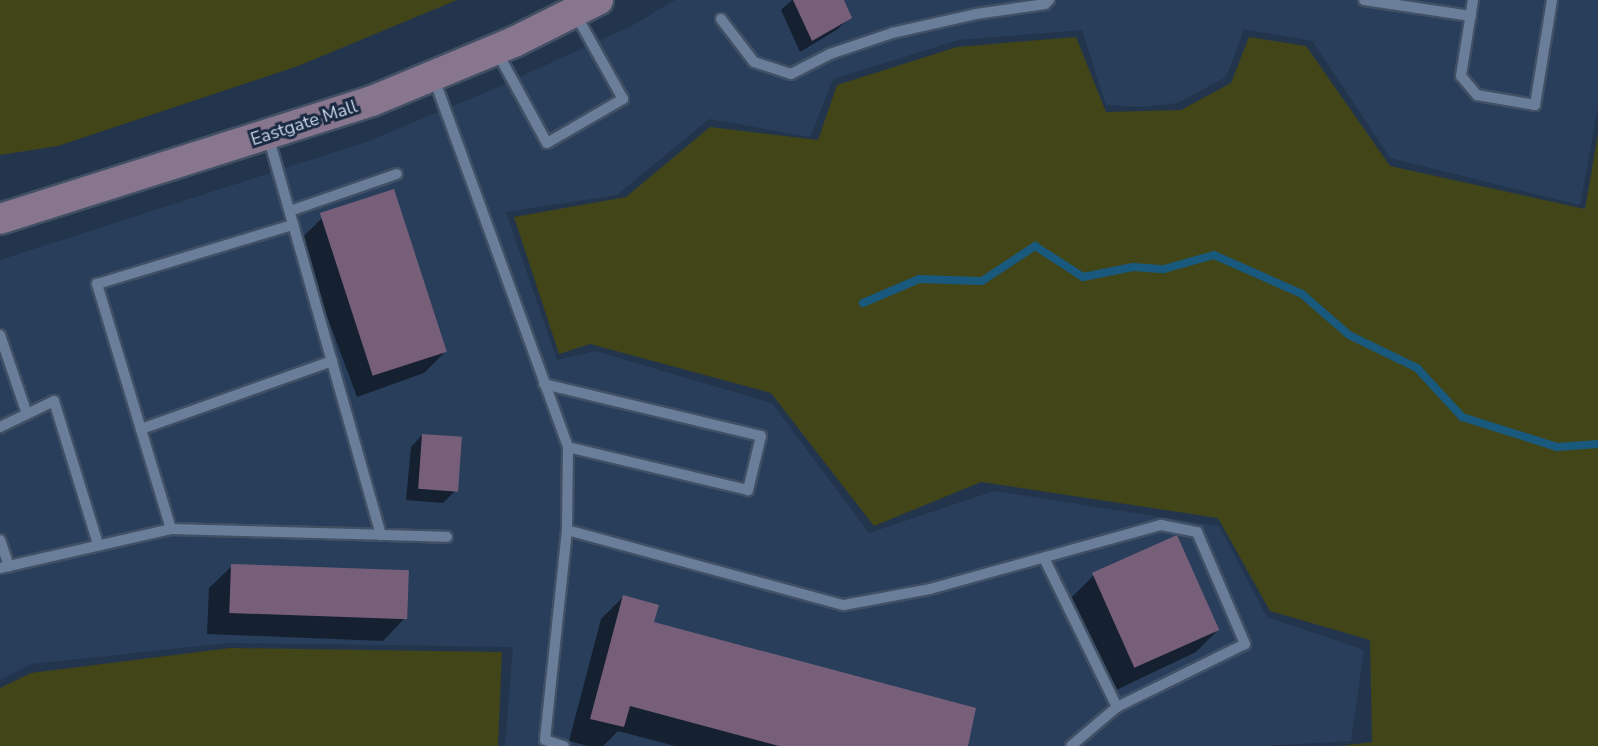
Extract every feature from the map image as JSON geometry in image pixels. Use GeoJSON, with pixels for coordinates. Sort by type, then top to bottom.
{"type":"FeatureCollection","features":[{"type":"Feature","properties":{"kind":"main road","name":"Eastgate Mall"},"geometry":{"type":"LineString","coordinates":[[0,219],[372,101],[496,50],[586,6]]}},
{"type":"Feature","properties":{"kind":"lane"},"geometry":{"type":"LineString","coordinates":[[721,19],[754,62],[791,74],[830,54],[892,33],[976,14],[1045,4],[1049,0]]}},
{"type":"Feature","properties":{"kind":"lane"},"geometry":{"type":"LineString","coordinates":[[1364,0],[1471,16]]}},
{"type":"Feature","properties":{"kind":"lane"},"geometry":{"type":"LineString","coordinates":[[1473,0],[1461,76],[1477,95],[1535,105],[1552,0]]}},
{"type":"Feature","properties":{"kind":"lane"},"geometry":{"type":"LineString","coordinates":[[496,50],[546,143],[622,99],[586,6]]}},
{"type":"Feature","properties":{"kind":"lane"},"geometry":{"type":"LineString","coordinates":[[433,76],[568,447],[567,530],[544,740],[564,746]]}},
{"type":"Feature","properties":{"kind":"lane"},"geometry":{"type":"LineString","coordinates":[[268,134],[381,535]]}},
{"type":"Feature","properties":{"kind":"lane"},"geometry":{"type":"LineString","coordinates":[[290,211],[397,174]]}},
{"type":"Feature","properties":{"kind":"lane"},"geometry":{"type":"LineString","coordinates":[[171,529],[97,284],[293,225]]}},
{"type":"Feature","properties":{"kind":"lane"},"geometry":{"type":"LineString","coordinates":[[0,335],[27,414]]}},
{"type":"Feature","properties":{"kind":"lane"},"geometry":{"type":"LineString","coordinates":[[141,429],[332,361]]}},
{"type":"Feature","properties":{"kind":"lane"},"geometry":{"type":"LineString","coordinates":[[544,384],[761,436],[748,490],[568,447]]}},
{"type":"Feature","properties":{"kind":"lane"},"geometry":{"type":"LineString","coordinates":[[0,427],[54,401],[98,544]]}},
{"type":"Feature","properties":{"kind":"lane"},"geometry":{"type":"LineString","coordinates":[[567,530],[844,605],[930,589],[1161,525],[1197,532],[1245,644],[1117,707],[1071,746]]}},
{"type":"Feature","properties":{"kind":"lane"},"geometry":{"type":"LineString","coordinates":[[0,540],[5,567],[171,529],[447,537]]}},
{"type":"Feature","properties":{"kind":"lane"},"geometry":{"type":"LineString","coordinates":[[1044,558],[1117,707]]}},
{"type":"Feature","properties":{"kind":"shaded area"},"geometry":{"type":"Polygon","coordinates":[[[675,0],[1598,0],[1598,107],[1580,205],[1390,158],[1312,41],[1244,29],[1226,77],[1178,103],[1143,107],[1106,105],[1082,30],[959,40],[833,79],[810,137],[709,119],[617,195],[506,212],[557,360],[595,351],[772,403],[869,533],[994,491],[1219,526],[1267,617],[1364,650],[1351,741],[1262,746],[505,746],[513,647],[228,643],[32,664],[0,680],[0,260],[366,142],[494,89],[633,25],[675,0]]]}},
{"type":"Feature","properties":{"kind":"green space"},"geometry":{"type":"Polygon","coordinates":[[[0,0],[457,0],[298,66],[58,146],[0,155],[0,0]]]}},
{"type":"Feature","properties":{"kind":"green space"},"geometry":{"type":"Polygon","coordinates":[[[1076,37],[1106,112],[1181,110],[1231,83],[1249,37],[1306,46],[1390,166],[1585,209],[1598,134],[1598,746],[1340,746],[1372,742],[1370,640],[1270,611],[1218,518],[981,482],[874,526],[771,393],[590,344],[559,354],[514,217],[626,197],[710,127],[818,140],[837,85],[957,47],[1076,37]]]}},
{"type":"Feature","properties":{"kind":"green space"},"geometry":{"type":"Polygon","coordinates":[[[230,648],[502,652],[498,746],[0,746],[0,688],[31,673],[230,648]]]}},
{"type":"Feature","properties":{"kind":"building"},"geometry":{"type":"Polygon","coordinates":[[[793,0],[844,0],[852,18],[812,41],[793,0]]]}},
{"type":"Feature","properties":{"kind":"building"},"geometry":{"type":"Polygon","coordinates":[[[394,189],[447,352],[373,376],[320,213],[394,189]]]}},
{"type":"Feature","properties":{"kind":"building"},"geometry":{"type":"Polygon","coordinates":[[[422,434],[462,437],[458,492],[418,489],[422,434]]]}},
{"type":"Feature","properties":{"kind":"building"},"geometry":{"type":"Polygon","coordinates":[[[1177,535],[1219,630],[1134,668],[1092,573],[1177,535]]]}},
{"type":"Feature","properties":{"kind":"building"},"geometry":{"type":"Polygon","coordinates":[[[231,564],[409,570],[407,619],[229,613],[231,564]]]}},
{"type":"Feature","properties":{"kind":"building"},"geometry":{"type":"Polygon","coordinates":[[[623,595],[659,605],[654,622],[976,708],[968,746],[779,746],[630,706],[624,727],[590,719],[623,595]]]}},
{"type":"Feature","properties":{"kind":"waterway"},"geometry":{"type":"LineString","coordinates":[[863,303],[919,279],[982,281],[1035,246],[1083,277],[1133,267],[1164,269],[1214,255],[1302,294],[1349,335],[1417,368],[1462,417],[1557,447],[1598,444]]}}]}
